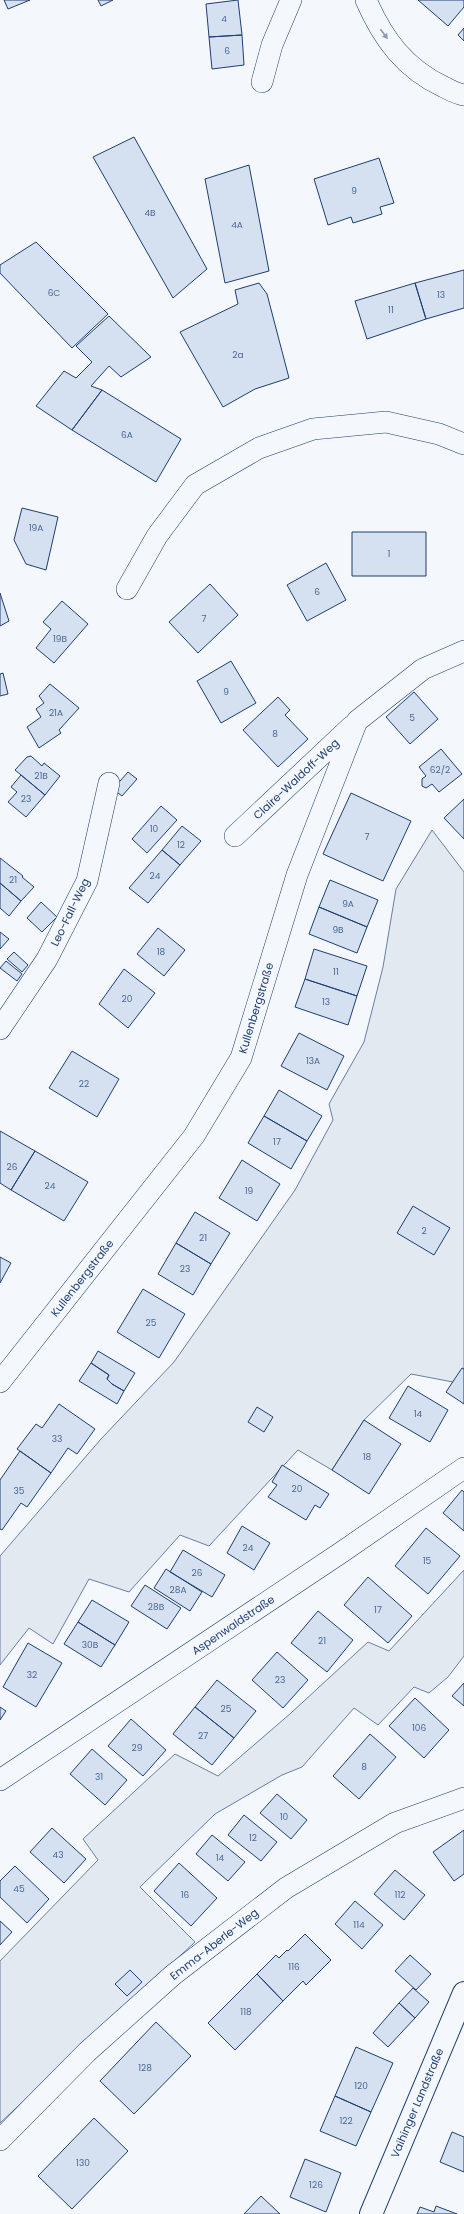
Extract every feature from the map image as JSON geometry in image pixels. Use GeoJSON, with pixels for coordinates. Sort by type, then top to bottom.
{"type":"FeatureCollection","features":[{"type":"Feature","properties":{"kind":"street"},"geometry":{"type":"LineString","coordinates":[[262,82],[272,45],[291,0]]}},
{"type":"Feature","properties":{"kind":"street"},"geometry":{"type":"LineString","coordinates":[[366,0],[377,26],[406,62],[432,81],[464,95]]}},
{"type":"Feature","properties":{"kind":"street"},"geometry":{"type":"LineString","coordinates":[[127,589],[157,536],[195,485],[259,448],[313,429],[386,422],[439,434],[464,444]]}},
{"type":"Feature","properties":{"kind":"street"},"geometry":{"type":"LineString","coordinates":[[356,721],[424,669],[464,651]]}},
{"type":"Feature","properties":{"kind":"street","name":"Claire-Waldoff-Weg"},"geometry":{"type":"LineString","coordinates":[[235,836],[356,721]]}},
{"type":"Feature","properties":{"kind":"street","name":"Kullenbergstraße"},"geometry":{"type":"LineString","coordinates":[[0,1382],[194,1136],[241,1058],[297,875],[356,721]]}},
{"type":"Feature","properties":{"kind":"street","name":"Leo-Fall-Weg"},"geometry":{"type":"LineString","coordinates":[[0,1029],[47,959],[87,881],[109,783]]}},
{"type":"Feature","properties":{"kind":"street","name":"Aspenwaldstraße"},"geometry":{"type":"LineString","coordinates":[[0,1780],[464,1468]]}},
{"type":"Feature","properties":{"kind":"street","name":"Emma-Aberle-Weg"},"geometry":{"type":"LineString","coordinates":[[0,2140],[87,2052],[173,1975],[286,1888],[395,1823],[464,1798]]}},
{"type":"Feature","properties":{"kind":"street","name":"Vaihinger Landstraße"},"geometry":{"type":"LineString","coordinates":[[371,2214],[464,1993]]}},
{"type":"Feature","properties":{"kind":"shaded area"},"geometry":{"type":"Polygon","coordinates":[[[432,830],[464,872],[464,1368],[453,1382],[411,1374],[364,1420],[332,1470],[298,1450],[209,1546],[180,1535],[129,1592],[89,1579],[53,1644],[29,1628],[0,1665],[0,1556],[101,1439],[174,1362],[295,1190],[333,1120],[329,1104],[364,1042],[383,967],[396,889],[432,830]]]}},
{"type":"Feature","properties":{"kind":"shaded area"},"geometry":{"type":"Polygon","coordinates":[[[464,1570],[464,1656],[448,1677],[429,1693],[414,1687],[378,1725],[354,1708],[302,1767],[282,1775],[215,1814],[140,1887],[195,1942],[0,2123],[0,1961],[98,1860],[83,1839],[175,1754],[218,1776],[291,1713],[368,1642],[389,1651],[464,1570]]]}},
{"type":"Feature","properties":{"kind":"building"},"geometry":{"type":"Polygon","coordinates":[[[4,0],[30,0],[8,9],[4,0]]]}},
{"type":"Feature","properties":{"kind":"building"},"geometry":{"type":"Polygon","coordinates":[[[98,0],[113,0],[101,6],[98,0]]]}},
{"type":"Feature","properties":{"kind":"building"},"geometry":{"type":"Polygon","coordinates":[[[238,0],[242,35],[209,37],[206,4],[238,0]]]}},
{"type":"Feature","properties":{"kind":"building"},"geometry":{"type":"Polygon","coordinates":[[[418,0],[464,0],[464,7],[448,26],[418,0]]]}},
{"type":"Feature","properties":{"kind":"building"},"geometry":{"type":"Polygon","coordinates":[[[464,28],[464,41],[458,35],[464,28]]]}},
{"type":"Feature","properties":{"kind":"building"},"geometry":{"type":"Polygon","coordinates":[[[242,35],[244,65],[212,69],[209,37],[242,35]]]}},
{"type":"Feature","properties":{"kind":"building"},"geometry":{"type":"Polygon","coordinates":[[[134,137],[207,269],[173,298],[93,157],[134,137]]]}},
{"type":"Feature","properties":{"kind":"building"},"geometry":{"type":"Polygon","coordinates":[[[379,158],[394,203],[380,207],[382,214],[353,223],[351,217],[328,225],[314,179],[379,158]]]}},
{"type":"Feature","properties":{"kind":"building"},"geometry":{"type":"Polygon","coordinates":[[[249,165],[269,271],[225,283],[205,179],[249,165]]]}},
{"type":"Feature","properties":{"kind":"building"},"geometry":{"type":"Polygon","coordinates":[[[36,242],[108,314],[72,348],[0,273],[0,265],[36,242]]]}},
{"type":"Feature","properties":{"kind":"building"},"geometry":{"type":"Polygon","coordinates":[[[464,270],[464,308],[426,319],[415,283],[464,270]]]}},
{"type":"Feature","properties":{"kind":"building"},"geometry":{"type":"Polygon","coordinates":[[[259,283],[267,294],[289,378],[255,389],[223,407],[180,332],[238,304],[235,290],[259,283]]]}},
{"type":"Feature","properties":{"kind":"building"},"geometry":{"type":"Polygon","coordinates":[[[415,283],[426,319],[367,339],[355,301],[415,283]]]}},
{"type":"Feature","properties":{"kind":"building"},"geometry":{"type":"Polygon","coordinates":[[[109,316],[151,357],[121,377],[109,366],[91,386],[102,390],[72,430],[36,406],[64,371],[76,378],[92,362],[76,346],[109,316]]]}},
{"type":"Feature","properties":{"kind":"building"},"geometry":{"type":"Polygon","coordinates":[[[102,390],[181,439],[156,482],[72,430],[102,390]]]}},
{"type":"Feature","properties":{"kind":"building"},"geometry":{"type":"Polygon","coordinates":[[[22,508],[58,517],[46,570],[26,564],[14,540],[22,508]]]}},
{"type":"Feature","properties":{"kind":"building"},"geometry":{"type":"Polygon","coordinates":[[[352,532],[426,532],[426,576],[352,576],[352,532]]]}},
{"type":"Feature","properties":{"kind":"building"},"geometry":{"type":"Polygon","coordinates":[[[326,563],[346,600],[307,621],[287,585],[326,563]]]}},
{"type":"Feature","properties":{"kind":"building"},"geometry":{"type":"Polygon","coordinates":[[[210,584],[238,615],[198,653],[169,622],[210,584]]]}},
{"type":"Feature","properties":{"kind":"building"},"geometry":{"type":"Polygon","coordinates":[[[0,593],[9,621],[0,626],[0,593]]]}},
{"type":"Feature","properties":{"kind":"building"},"geometry":{"type":"Polygon","coordinates":[[[62,601],[88,624],[54,663],[36,648],[51,629],[43,622],[62,601]]]}},
{"type":"Feature","properties":{"kind":"building"},"geometry":{"type":"Polygon","coordinates":[[[231,661],[256,703],[221,723],[197,681],[231,661]]]}},
{"type":"Feature","properties":{"kind":"building"},"geometry":{"type":"Polygon","coordinates":[[[3,673],[8,694],[0,696],[0,674],[3,673]]]}},
{"type":"Feature","properties":{"kind":"building"},"geometry":{"type":"Polygon","coordinates":[[[50,684],[79,708],[59,730],[61,733],[39,748],[27,727],[41,717],[36,709],[44,703],[39,696],[50,684]]]}},
{"type":"Feature","properties":{"kind":"building"},"geometry":{"type":"Polygon","coordinates":[[[414,692],[438,719],[410,744],[386,717],[414,692]]]}},
{"type":"Feature","properties":{"kind":"building"},"geometry":{"type":"Polygon","coordinates":[[[278,697],[290,710],[285,715],[308,739],[278,767],[243,730],[278,697]]]}},
{"type":"Feature","properties":{"kind":"building"},"geometry":{"type":"Polygon","coordinates":[[[441,749],[462,774],[439,792],[432,784],[426,788],[422,786],[422,779],[426,776],[419,767],[441,749]]]}},
{"type":"Feature","properties":{"kind":"building"},"geometry":{"type":"Polygon","coordinates":[[[31,756],[42,766],[44,763],[60,776],[45,795],[15,770],[27,757],[31,756]]]}},
{"type":"Feature","properties":{"kind":"building"},"geometry":{"type":"Polygon","coordinates":[[[128,772],[137,779],[122,796],[113,789],[128,772]]]}},
{"type":"Feature","properties":{"kind":"building"},"geometry":{"type":"Polygon","coordinates":[[[21,775],[45,795],[26,817],[8,802],[17,792],[11,787],[21,775]]]}},
{"type":"Feature","properties":{"kind":"building"},"geometry":{"type":"Polygon","coordinates":[[[351,793],[411,821],[383,881],[323,854],[351,793]]]}},
{"type":"Feature","properties":{"kind":"building"},"geometry":{"type":"Polygon","coordinates":[[[464,799],[464,839],[444,818],[464,799]]]}},
{"type":"Feature","properties":{"kind":"building"},"geometry":{"type":"Polygon","coordinates":[[[161,806],[177,820],[147,853],[132,839],[161,806]]]}},
{"type":"Feature","properties":{"kind":"building"},"geometry":{"type":"Polygon","coordinates":[[[182,826],[201,841],[180,865],[162,850],[182,826]]]}},
{"type":"Feature","properties":{"kind":"building"},"geometry":{"type":"Polygon","coordinates":[[[162,850],[180,865],[148,903],[129,888],[162,850]]]}},
{"type":"Feature","properties":{"kind":"building"},"geometry":{"type":"Polygon","coordinates":[[[0,858],[23,876],[22,877],[34,887],[21,901],[0,883],[0,858]]]}},
{"type":"Feature","properties":{"kind":"building"},"geometry":{"type":"Polygon","coordinates":[[[330,880],[378,900],[367,927],[319,907],[330,880]]]}},
{"type":"Feature","properties":{"kind":"building"},"geometry":{"type":"Polygon","coordinates":[[[0,883],[21,901],[9,916],[0,908],[0,883]]]}},
{"type":"Feature","properties":{"kind":"building"},"geometry":{"type":"Polygon","coordinates":[[[41,902],[57,917],[42,932],[27,918],[41,902]]]}},
{"type":"Feature","properties":{"kind":"building"},"geometry":{"type":"Polygon","coordinates":[[[319,907],[367,927],[357,953],[309,934],[319,907]]]}},
{"type":"Feature","properties":{"kind":"building"},"geometry":{"type":"Polygon","coordinates":[[[158,928],[185,950],[164,976],[137,954],[158,928]]]}},
{"type":"Feature","properties":{"kind":"building"},"geometry":{"type":"Polygon","coordinates":[[[0,932],[9,939],[0,949],[0,932]]]}},
{"type":"Feature","properties":{"kind":"building"},"geometry":{"type":"Polygon","coordinates":[[[314,949],[367,966],[357,996],[305,979],[314,949]]]}},
{"type":"Feature","properties":{"kind":"building"},"geometry":{"type":"Polygon","coordinates":[[[14,952],[28,965],[22,972],[7,959],[14,952]]]}},
{"type":"Feature","properties":{"kind":"building"},"geometry":{"type":"Polygon","coordinates":[[[6,961],[22,974],[17,981],[0,968],[6,961]]]}},
{"type":"Feature","properties":{"kind":"building"},"geometry":{"type":"Polygon","coordinates":[[[124,969],[155,993],[128,1028],[99,1004],[124,969]]]}},
{"type":"Feature","properties":{"kind":"building"},"geometry":{"type":"Polygon","coordinates":[[[305,979],[357,996],[348,1025],[295,1007],[305,979]]]}},
{"type":"Feature","properties":{"kind":"building"},"geometry":{"type":"Polygon","coordinates":[[[299,1033],[344,1056],[327,1090],[281,1066],[299,1033]]]}},
{"type":"Feature","properties":{"kind":"building"},"geometry":{"type":"Polygon","coordinates":[[[72,1051],[119,1079],[97,1117],[49,1088],[72,1051]]]}},
{"type":"Feature","properties":{"kind":"building"},"geometry":{"type":"Polygon","coordinates":[[[279,1090],[322,1116],[307,1141],[264,1116],[279,1090]]]}},
{"type":"Feature","properties":{"kind":"building"},"geometry":{"type":"Polygon","coordinates":[[[264,1116],[307,1141],[291,1169],[248,1143],[264,1116]]]}},
{"type":"Feature","properties":{"kind":"building"},"geometry":{"type":"Polygon","coordinates":[[[0,1131],[35,1151],[11,1190],[0,1183],[0,1131]]]}},
{"type":"Feature","properties":{"kind":"building"},"geometry":{"type":"Polygon","coordinates":[[[35,1151],[88,1182],[64,1221],[11,1190],[35,1151]]]}},
{"type":"Feature","properties":{"kind":"building"},"geometry":{"type":"Polygon","coordinates":[[[242,1160],[280,1184],[257,1221],[219,1198],[242,1160]]]}},
{"type":"Feature","properties":{"kind":"building"},"geometry":{"type":"Polygon","coordinates":[[[413,1206],[450,1228],[434,1255],[397,1233],[413,1206]]]}},
{"type":"Feature","properties":{"kind":"building"},"geometry":{"type":"Polygon","coordinates":[[[195,1212],[230,1233],[211,1264],[176,1243],[195,1212]]]}},
{"type":"Feature","properties":{"kind":"building"},"geometry":{"type":"Polygon","coordinates":[[[176,1243],[211,1264],[193,1295],[158,1274],[176,1243]]]}},
{"type":"Feature","properties":{"kind":"building"},"geometry":{"type":"Polygon","coordinates":[[[0,1257],[11,1263],[0,1283],[0,1257]]]}},
{"type":"Feature","properties":{"kind":"building"},"geometry":{"type":"Polygon","coordinates":[[[143,1289],[185,1314],[159,1358],[117,1332],[143,1289]]]}},
{"type":"Feature","properties":{"kind":"building"},"geometry":{"type":"Polygon","coordinates":[[[98,1351],[135,1373],[124,1391],[112,1384],[107,1379],[109,1375],[91,1363],[98,1351]]]}},
{"type":"Feature","properties":{"kind":"building"},"geometry":{"type":"Polygon","coordinates":[[[91,1363],[109,1375],[107,1379],[112,1384],[124,1391],[117,1404],[79,1381],[91,1363]]]}},
{"type":"Feature","properties":{"kind":"building"},"geometry":{"type":"Polygon","coordinates":[[[462,1368],[464,1369],[464,1404],[446,1392],[462,1368]]]}},
{"type":"Feature","properties":{"kind":"building"},"geometry":{"type":"Polygon","coordinates":[[[408,1386],[448,1410],[430,1442],[389,1418],[408,1386]]]}},
{"type":"Feature","properties":{"kind":"building"},"geometry":{"type":"Polygon","coordinates":[[[59,1404],[95,1429],[77,1454],[68,1448],[51,1473],[17,1449],[36,1424],[42,1428],[59,1404]]]}},
{"type":"Feature","properties":{"kind":"building"},"geometry":{"type":"Polygon","coordinates":[[[257,1407],[273,1417],[264,1432],[248,1422],[257,1407]]]}},
{"type":"Feature","properties":{"kind":"building"},"geometry":{"type":"Polygon","coordinates":[[[364,1420],[401,1444],[369,1494],[332,1470],[364,1420]]]}},
{"type":"Feature","properties":{"kind":"building"},"geometry":{"type":"Polygon","coordinates":[[[20,1451],[51,1473],[27,1507],[21,1503],[2,1530],[0,1529],[0,1480],[20,1451]]]}},
{"type":"Feature","properties":{"kind":"building"},"geometry":{"type":"Polygon","coordinates":[[[282,1465],[329,1494],[320,1508],[315,1505],[306,1520],[268,1497],[277,1485],[272,1482],[282,1465]]]}},
{"type":"Feature","properties":{"kind":"building"},"geometry":{"type":"Polygon","coordinates":[[[462,1490],[464,1492],[464,1531],[443,1513],[462,1490]]]}},
{"type":"Feature","properties":{"kind":"building"},"geometry":{"type":"Polygon","coordinates":[[[242,1526],[270,1543],[254,1570],[227,1553],[242,1526]]]}},
{"type":"Feature","properties":{"kind":"building"},"geometry":{"type":"Polygon","coordinates":[[[426,1528],[460,1556],[428,1594],[395,1566],[426,1528]]]}},
{"type":"Feature","properties":{"kind":"building"},"geometry":{"type":"Polygon","coordinates":[[[183,1550],[225,1575],[212,1597],[170,1572],[183,1550]]]}},
{"type":"Feature","properties":{"kind":"building"},"geometry":{"type":"Polygon","coordinates":[[[166,1569],[202,1592],[190,1611],[154,1588],[166,1569]]]}},
{"type":"Feature","properties":{"kind":"building"},"geometry":{"type":"Polygon","coordinates":[[[368,1577],[412,1616],[388,1643],[344,1605],[368,1577]]]}},
{"type":"Feature","properties":{"kind":"building"},"geometry":{"type":"Polygon","coordinates":[[[145,1585],[181,1608],[167,1629],[131,1606],[145,1585]]]}},
{"type":"Feature","properties":{"kind":"building"},"geometry":{"type":"Polygon","coordinates":[[[92,1600],[129,1622],[115,1645],[78,1622],[92,1600]]]}},
{"type":"Feature","properties":{"kind":"building"},"geometry":{"type":"Polygon","coordinates":[[[318,1611],[353,1640],[327,1672],[291,1643],[318,1611]]]}},
{"type":"Feature","properties":{"kind":"building"},"geometry":{"type":"Polygon","coordinates":[[[78,1622],[115,1645],[101,1667],[64,1644],[78,1622]]]}},
{"type":"Feature","properties":{"kind":"building"},"geometry":{"type":"Polygon","coordinates":[[[28,1643],[62,1663],[36,1707],[3,1687],[28,1643]]]}},
{"type":"Feature","properties":{"kind":"building"},"geometry":{"type":"Polygon","coordinates":[[[277,1652],[308,1680],[283,1708],[252,1680],[277,1652]]]}},
{"type":"Feature","properties":{"kind":"building"},"geometry":{"type":"Polygon","coordinates":[[[217,1680],[256,1711],[234,1738],[195,1707],[217,1680]]]}},
{"type":"Feature","properties":{"kind":"building"},"geometry":{"type":"Polygon","coordinates":[[[464,1683],[464,1706],[452,1696],[464,1683]]]}},
{"type":"Feature","properties":{"kind":"building"},"geometry":{"type":"Polygon","coordinates":[[[415,1698],[449,1730],[424,1758],[389,1726],[415,1698]]]}},
{"type":"Feature","properties":{"kind":"building"},"geometry":{"type":"Polygon","coordinates":[[[0,1707],[6,1711],[0,1720],[0,1707]]]}},
{"type":"Feature","properties":{"kind":"building"},"geometry":{"type":"Polygon","coordinates":[[[195,1707],[234,1738],[212,1765],[173,1734],[195,1707]]]}},
{"type":"Feature","properties":{"kind":"building"},"geometry":{"type":"Polygon","coordinates":[[[131,1719],[166,1750],[143,1776],[108,1746],[131,1719]]]}},
{"type":"Feature","properties":{"kind":"building"},"geometry":{"type":"Polygon","coordinates":[[[370,1734],[396,1757],[359,1799],[333,1776],[370,1734]]]}},
{"type":"Feature","properties":{"kind":"building"},"geometry":{"type":"Polygon","coordinates":[[[92,1749],[127,1780],[105,1805],[70,1774],[92,1749]]]}},
{"type":"Feature","properties":{"kind":"building"},"geometry":{"type":"Polygon","coordinates":[[[277,1794],[307,1820],[291,1839],[260,1813],[277,1794]]]}},
{"type":"Feature","properties":{"kind":"building"},"geometry":{"type":"Polygon","coordinates":[[[244,1815],[277,1842],[261,1861],[228,1835],[244,1815]]]}},
{"type":"Feature","properties":{"kind":"building"},"geometry":{"type":"Polygon","coordinates":[[[52,1828],[86,1859],[64,1883],[30,1852],[52,1828]]]}},
{"type":"Feature","properties":{"kind":"building"},"geometry":{"type":"Polygon","coordinates":[[[464,1830],[464,1874],[454,1881],[433,1852],[464,1830]]]}},
{"type":"Feature","properties":{"kind":"building"},"geometry":{"type":"Polygon","coordinates":[[[212,1835],[245,1862],[228,1881],[196,1854],[212,1835]]]}},
{"type":"Feature","properties":{"kind":"building"},"geometry":{"type":"Polygon","coordinates":[[[179,1863],[217,1898],[191,1926],[154,1891],[179,1863]]]}},
{"type":"Feature","properties":{"kind":"building"},"geometry":{"type":"Polygon","coordinates":[[[15,1866],[49,1899],[27,1923],[0,1897],[0,1881],[15,1866]]]}},
{"type":"Feature","properties":{"kind":"building"},"geometry":{"type":"Polygon","coordinates":[[[395,1870],[425,1895],[404,1920],[374,1894],[395,1870]]]}},
{"type":"Feature","properties":{"kind":"building"},"geometry":{"type":"Polygon","coordinates":[[[355,1901],[383,1925],[362,1949],[335,1924],[355,1901]]]}},
{"type":"Feature","properties":{"kind":"building"},"geometry":{"type":"Polygon","coordinates":[[[0,1921],[12,1932],[0,1945],[0,1921]]]}},
{"type":"Feature","properties":{"kind":"building"},"geometry":{"type":"Polygon","coordinates":[[[305,1934],[331,1960],[306,1985],[303,1981],[283,2001],[257,1974],[276,1955],[279,1958],[305,1934]]]}},
{"type":"Feature","properties":{"kind":"building"},"geometry":{"type":"Polygon","coordinates":[[[410,1955],[431,1974],[416,1990],[395,1971],[410,1955]]]}},
{"type":"Feature","properties":{"kind":"building"},"geometry":{"type":"Polygon","coordinates":[[[130,1970],[142,1982],[127,1996],[115,1984],[130,1970]]]}},
{"type":"Feature","properties":{"kind":"building"},"geometry":{"type":"Polygon","coordinates":[[[257,1974],[283,2001],[235,2050],[208,2023],[257,1974]]]}},
{"type":"Feature","properties":{"kind":"building"},"geometry":{"type":"Polygon","coordinates":[[[413,1988],[429,2002],[415,2018],[399,2003],[413,1988]]]}},
{"type":"Feature","properties":{"kind":"building"},"geometry":{"type":"Polygon","coordinates":[[[399,2003],[415,2018],[388,2047],[373,2033],[399,2003]]]}},
{"type":"Feature","properties":{"kind":"building"},"geometry":{"type":"Polygon","coordinates":[[[156,2022],[191,2056],[134,2114],[100,2081],[156,2022]]]}},
{"type":"Feature","properties":{"kind":"building"},"geometry":{"type":"Polygon","coordinates":[[[356,2047],[393,2063],[371,2112],[335,2096],[356,2047]]]}},
{"type":"Feature","properties":{"kind":"building"},"geometry":{"type":"Polygon","coordinates":[[[335,2096],[371,2112],[356,2146],[320,2131],[335,2096]]]}},
{"type":"Feature","properties":{"kind":"building"},"geometry":{"type":"Polygon","coordinates":[[[94,2118],[128,2151],[72,2209],[38,2176],[94,2118]]]}},
{"type":"Feature","properties":{"kind":"building"},"geometry":{"type":"Polygon","coordinates":[[[452,2132],[464,2137],[464,2172],[440,2162],[452,2132]]]}},
{"type":"Feature","properties":{"kind":"building"},"geometry":{"type":"Polygon","coordinates":[[[305,2159],[341,2173],[326,2212],[290,2197],[305,2159]]]}},
{"type":"Feature","properties":{"kind":"building"},"geometry":{"type":"Polygon","coordinates":[[[261,2196],[280,2214],[244,2214],[261,2196]]]}},
{"type":"Feature","properties":{"kind":"building"},"geometry":{"type":"Polygon","coordinates":[[[436,2206],[457,2214],[417,2214],[420,2207],[434,2212],[436,2206]]]}}]}
